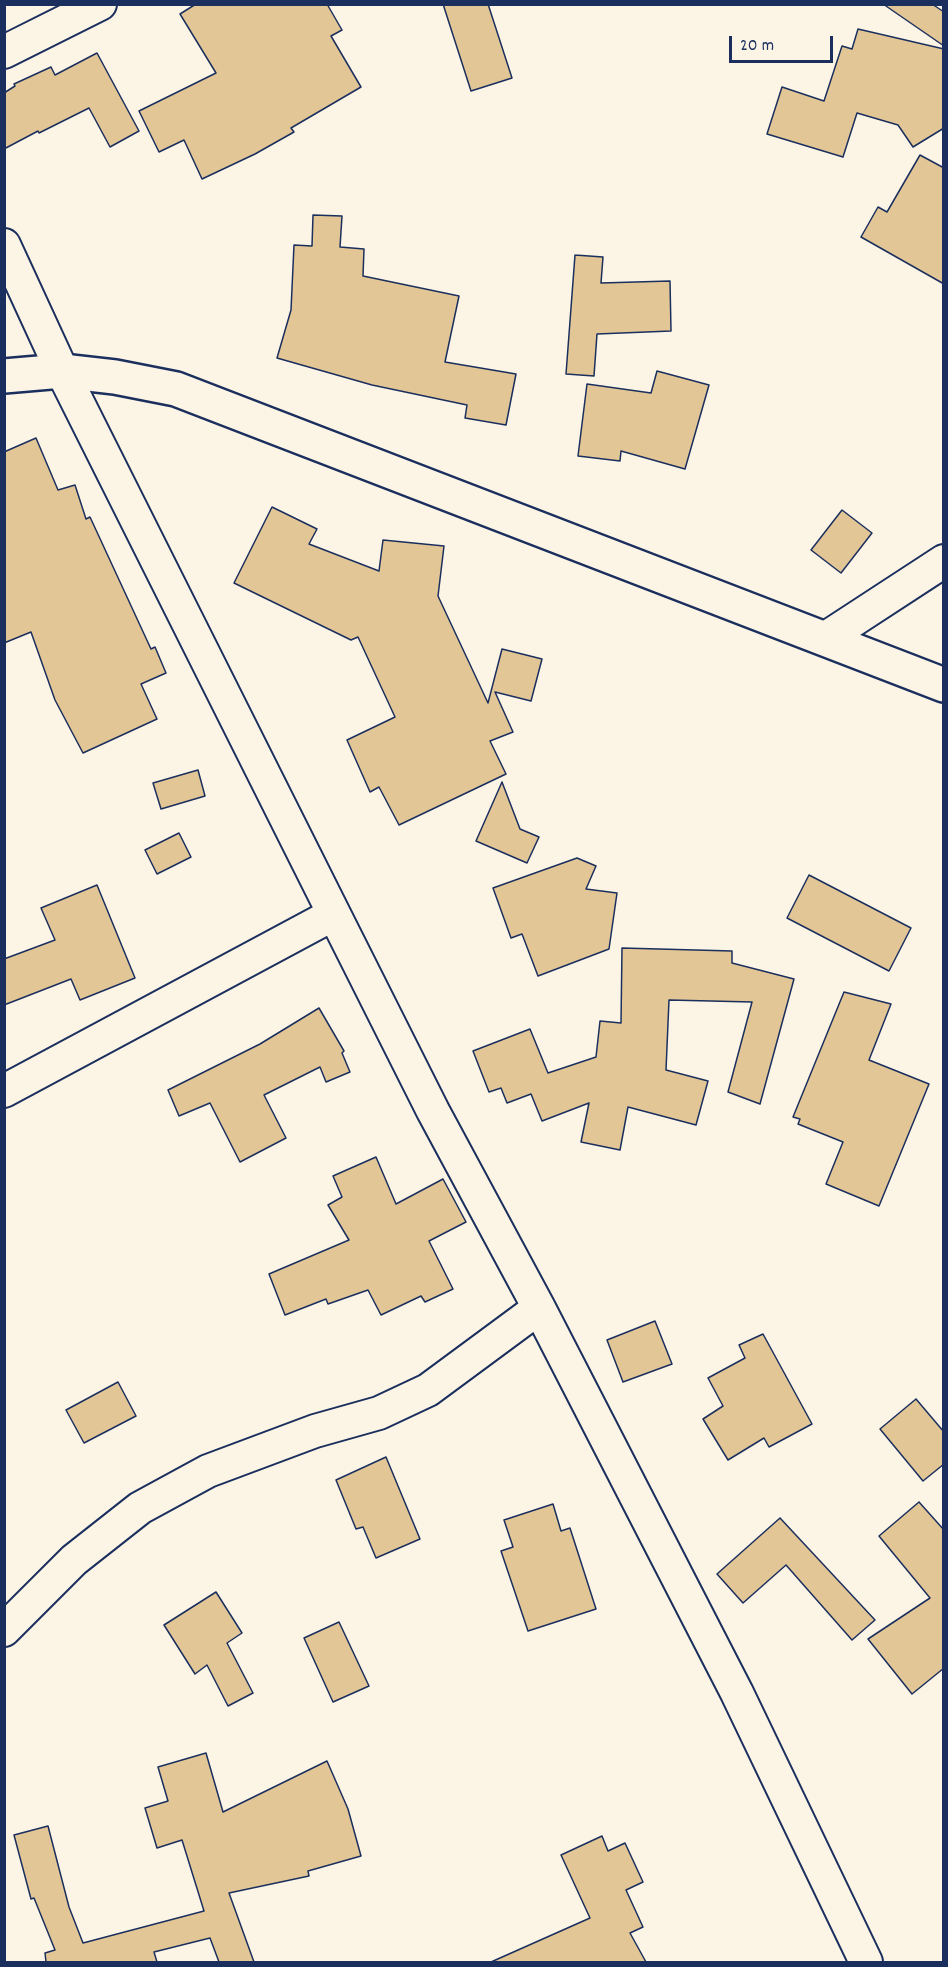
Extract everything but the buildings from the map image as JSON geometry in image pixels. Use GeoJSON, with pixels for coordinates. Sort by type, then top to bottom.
{"type":"FeatureCollection","features":[{"type":"Feature","properties":{"kind":"street"},"geometry":{"type":"LineString","coordinates":[[4,52],[100,4]]}},
{"type":"Feature","properties":{"kind":"street"},"geometry":{"type":"LineString","coordinates":[[4,245],[62,371],[433,1111],[539,1308],[732,1682],[866,1962]]}},
{"type":"Feature","properties":{"kind":"street"},"geometry":{"type":"LineString","coordinates":[[4,376],[62,371],[115,377],[176,389],[944,685]]}},
{"type":"Feature","properties":{"kind":"street"},"geometry":{"type":"LineString","coordinates":[[826,638],[944,561]]}},
{"type":"Feature","properties":{"kind":"street"},"geometry":{"type":"LineString","coordinates":[[4,1091],[334,914]]}},
{"type":"Feature","properties":{"kind":"street"},"geometry":{"type":"LineString","coordinates":[[4,1630],[75,1560],[140,1508],[208,1471],[315,1431],[380,1413],[428,1390],[539,1308]]}}]}
